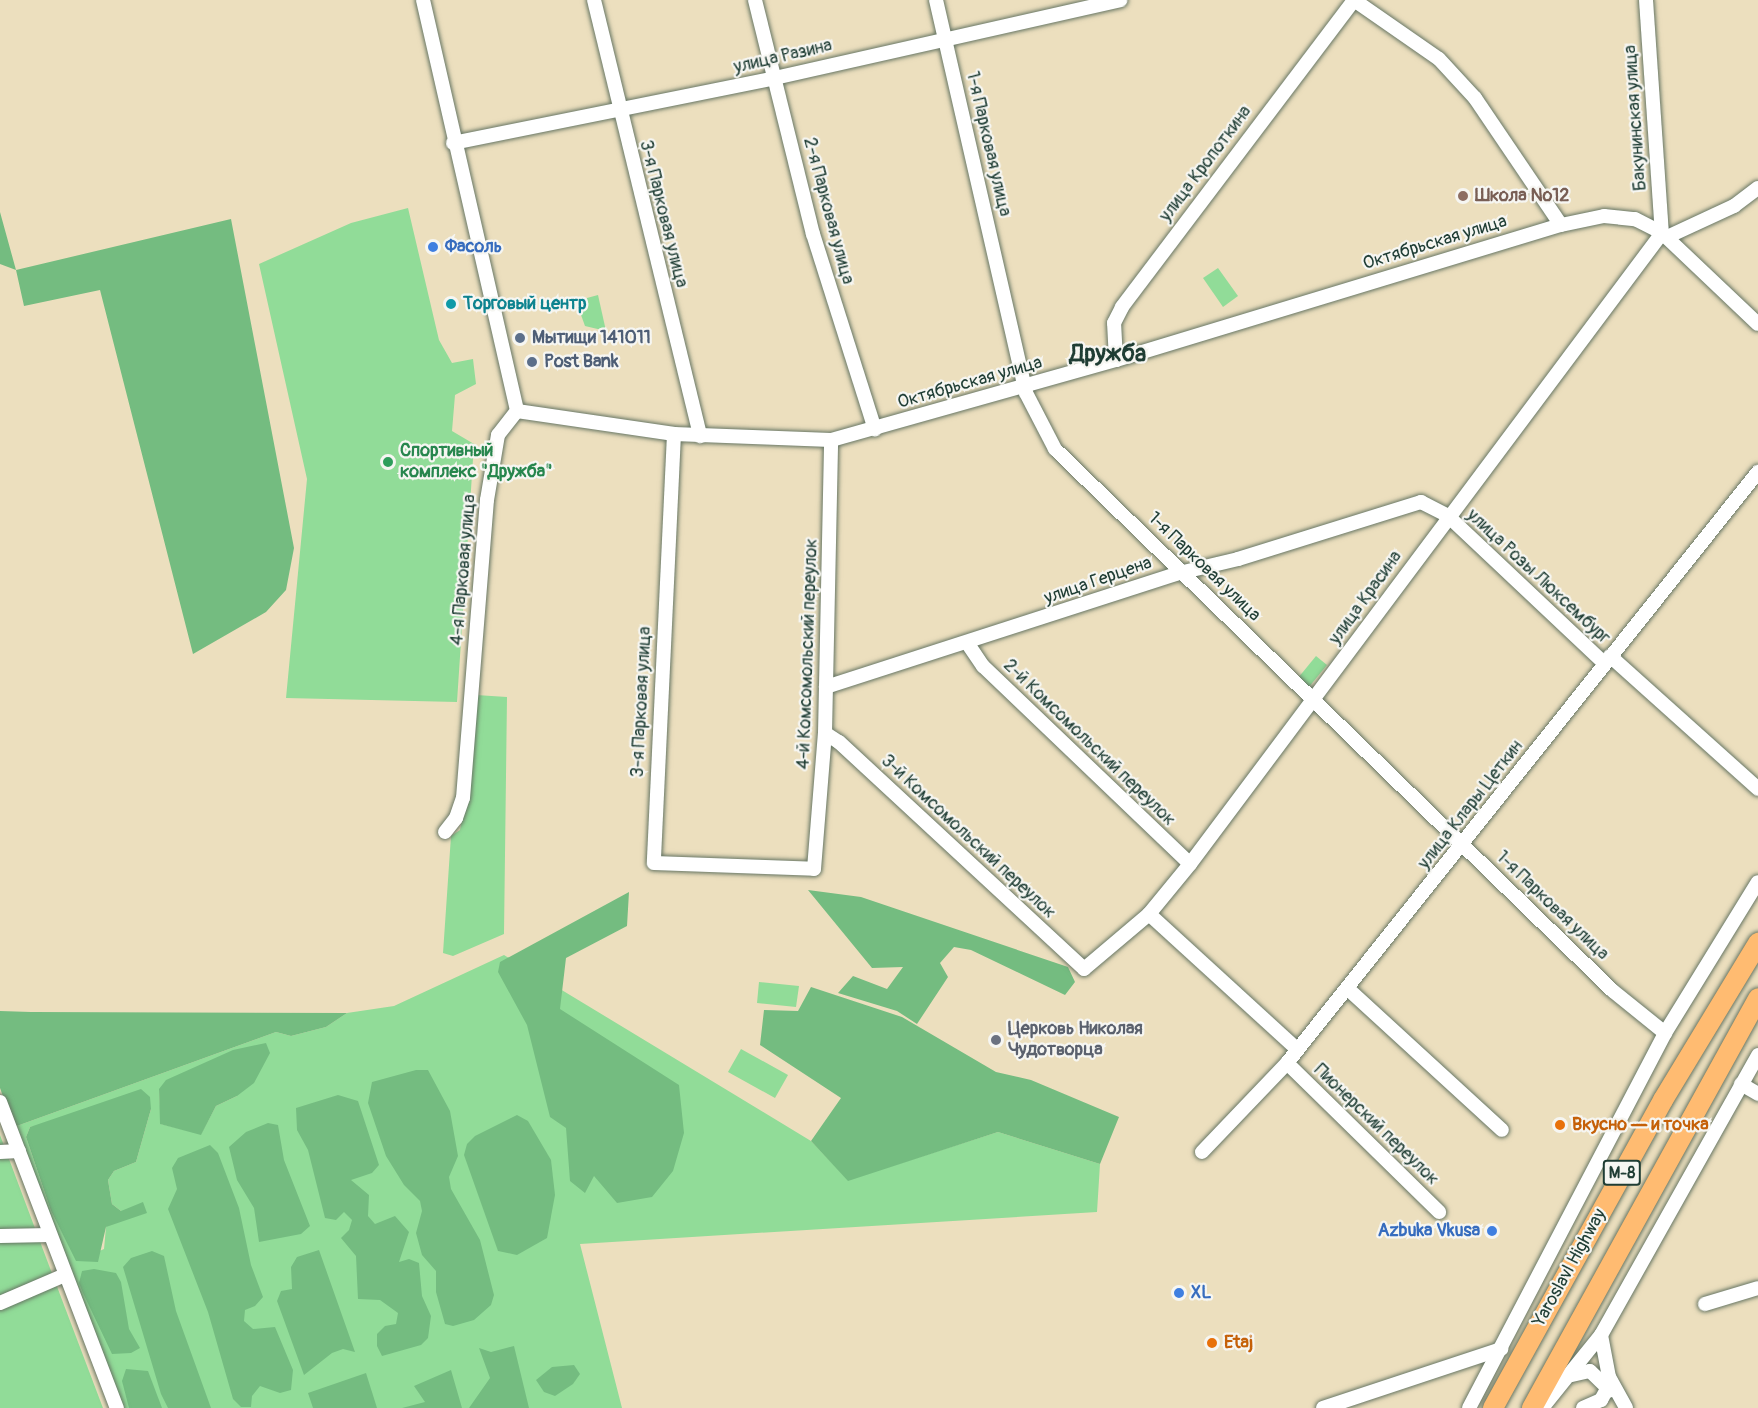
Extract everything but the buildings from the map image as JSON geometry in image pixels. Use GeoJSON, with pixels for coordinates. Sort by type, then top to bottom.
{"type":"FeatureCollection","features":[{"type":"Feature","properties":{"kind":"highway","name":"Yaroslavl Highway"},"geometry":{"type":"LineString","coordinates":[[1493,1408],[1663,1100],[1758,943]]}},
{"type":"Feature","properties":{"kind":"highway","name":"Yaroslavl Highway"},"geometry":{"type":"LineString","coordinates":[[1532,1408],[1758,998]]}},
{"type":"Feature","properties":{"kind":"street"},"geometry":{"type":"LineString","coordinates":[[423,0],[453,143],[517,411]]}},
{"type":"Feature","properties":{"kind":"street","name":"3-я Парковая улица"},"geometry":{"type":"LineString","coordinates":[[594,0],[700,436]]}},
{"type":"Feature","properties":{"kind":"street","name":"2-я Парковая улица"},"geometry":{"type":"LineString","coordinates":[[755,0],[813,234],[875,429]]}},
{"type":"Feature","properties":{"kind":"street","name":"1-я Парковая улица"},"geometry":{"type":"LineString","coordinates":[[936,0],[1024,386],[1036,418],[1055,449],[1187,573],[1313,701],[1613,991],[1665,1033]]}},
{"type":"Feature","properties":{"kind":"street","name":"улица Разина"},"geometry":{"type":"LineString","coordinates":[[453,143],[775,78],[945,37],[1120,0]]}},
{"type":"Feature","properties":{"kind":"street"},"geometry":{"type":"LineString","coordinates":[[1354,0],[1439,59],[1475,98],[1561,225]]}},
{"type":"Feature","properties":{"kind":"street","name":"улица Кропоткина"},"geometry":{"type":"LineString","coordinates":[[1116,360],[1114,323],[1122,307],[1354,0]]}},
{"type":"Feature","properties":{"kind":"street","name":"Бакунинская улица"},"geometry":{"type":"LineString","coordinates":[[1646,0],[1664,235]]}},
{"type":"Feature","properties":{"kind":"street","name":"улица Красина"},"geometry":{"type":"LineString","coordinates":[[1084,969],[1149,914],[1190,864],[1448,516],[1664,235],[1734,206],[1758,188]]}},
{"type":"Feature","properties":{"kind":"street","name":"Октябрьская улица"},"geometry":{"type":"LineString","coordinates":[[517,411],[674,434],[831,440],[1116,360],[1561,225],[1620,216],[1647,223],[1664,235],[1758,324]]}},
{"type":"Feature","properties":{"kind":"street","name":"4-я Парковая улица"},"geometry":{"type":"LineString","coordinates":[[445,832],[456,818],[463,798],[488,489],[498,435],[517,411]]}},
{"type":"Feature","properties":{"kind":"street","name":"3-я Парковая улица"},"geometry":{"type":"LineString","coordinates":[[674,434],[654,864],[814,868]]}},
{"type":"Feature","properties":{"kind":"street","name":"4-й Комсомольский переулок"},"geometry":{"type":"LineString","coordinates":[[814,868],[825,733],[831,440]]}},
{"type":"Feature","properties":{"kind":"street","name":"улица Клары Цеткин"},"geometry":{"type":"LineString","coordinates":[[1202,1152],[1287,1063],[1758,472]]}},
{"type":"Feature","properties":{"kind":"street","name":"улица Герцена"},"geometry":{"type":"LineString","coordinates":[[826,687],[968,644],[1175,574],[1187,573],[1411,504],[1429,503],[1448,516]]}},
{"type":"Feature","properties":{"kind":"street","name":"улица Розы Люксембург"},"geometry":{"type":"LineString","coordinates":[[1448,516],[1607,660],[1758,789]]}},
{"type":"Feature","properties":{"kind":"street","name":"2-й Комсомольский переулок"},"geometry":{"type":"LineString","coordinates":[[968,644],[983,666],[1190,864]]}},
{"type":"Feature","properties":{"kind":"street","name":"3-й Комсомольский переулок"},"geometry":{"type":"LineString","coordinates":[[825,733],[839,741],[1084,969]]}},
{"type":"Feature","properties":{"kind":"street"},"geometry":{"type":"LineString","coordinates":[[1469,1408],[1665,1033],[1758,882]]}},
{"type":"Feature","properties":{"kind":"street"},"geometry":{"type":"LineString","coordinates":[[1149,914],[1297,1050]]}},
{"type":"Feature","properties":{"kind":"street"},"geometry":{"type":"LineString","coordinates":[[1347,988],[1502,1130]]}},
{"type":"Feature","properties":{"kind":"street"},"geometry":{"type":"LineString","coordinates":[[1542,1408],[1572,1375],[1601,1335],[1758,1055]]}},
{"type":"Feature","properties":{"kind":"street","name":"Пионерский переулок"},"geometry":{"type":"LineString","coordinates":[[1287,1063],[1439,1212]]}},
{"type":"Feature","properties":{"kind":"street"},"geometry":{"type":"LineString","coordinates":[[1741,1084],[1758,1094]]}},
{"type":"Feature","properties":{"kind":"street"},"geometry":{"type":"LineString","coordinates":[[0,1102],[112,1406]]}},
{"type":"Feature","properties":{"kind":"street"},"geometry":{"type":"LineString","coordinates":[[0,1152],[19,1151]]}},
{"type":"Feature","properties":{"kind":"street"},"geometry":{"type":"LineString","coordinates":[[0,1236],[50,1235]]}},
{"type":"Feature","properties":{"kind":"street"},"geometry":{"type":"LineString","coordinates":[[0,1302],[65,1275]]}},
{"type":"Feature","properties":{"kind":"street"},"geometry":{"type":"LineString","coordinates":[[1705,1304],[1758,1288]]}},
{"type":"Feature","properties":{"kind":"street"},"geometry":{"type":"LineString","coordinates":[[1583,1408],[1601,1400],[1610,1385],[1603,1358],[1601,1335]]}},
{"type":"Feature","properties":{"kind":"street"},"geometry":{"type":"LineString","coordinates":[[1323,1408],[1454,1367],[1501,1348]]}},
{"type":"Feature","properties":{"kind":"street"},"geometry":{"type":"LineString","coordinates":[[1454,1367],[1483,1381]]}},
{"type":"Feature","properties":{"kind":"street"},"geometry":{"type":"LineString","coordinates":[[1572,1375],[1590,1371],[1610,1385],[1625,1406]]}},
{"type":"Feature","properties":{"kind":"street"},"geometry":{"type":"LineString","coordinates":[[1551,1408],[1562,1386]]}},
{"type":"Feature","properties":{"kind":"green space","name":"Спортивный комплекс \"Дружба\""},"geometry":{"type":"Polygon","coordinates":[[[408,208],[439,340],[452,363],[473,359],[476,384],[455,395],[452,431],[474,444],[457,702],[286,698],[307,479],[259,264],[351,223],[408,208]]]}},
{"type":"Feature","properties":{"kind":"green space"},"geometry":{"type":"Polygon","coordinates":[[[0,212],[16,270],[0,264],[0,212]]]}},
{"type":"Feature","properties":{"kind":"green space"},"geometry":{"type":"Polygon","coordinates":[[[231,219],[294,548],[286,590],[266,612],[193,654],[100,290],[24,306],[16,270],[231,219]]]}},
{"type":"Feature","properties":{"kind":"green space"},"geometry":{"type":"Polygon","coordinates":[[[1218,268],[1238,296],[1223,307],[1203,278],[1218,268]]]}},
{"type":"Feature","properties":{"kind":"green space"},"geometry":{"type":"Polygon","coordinates":[[[598,295],[606,331],[585,326],[576,301],[598,295]]]}},
{"type":"Feature","properties":{"kind":"green space"},"geometry":{"type":"Polygon","coordinates":[[[1316,656],[1327,665],[1309,687],[1298,678],[1316,656]]]}},
{"type":"Feature","properties":{"kind":"green space"},"geometry":{"type":"Polygon","coordinates":[[[476,695],[507,697],[504,934],[453,956],[443,953],[451,836],[460,830],[466,800],[476,695]]]}},
{"type":"Feature","properties":{"kind":"green space"},"geometry":{"type":"Polygon","coordinates":[[[808,890],[861,897],[1068,967],[1075,982],[1065,995],[971,950],[954,947],[940,963],[948,977],[917,1024],[897,1011],[838,993],[853,976],[887,989],[903,967],[872,968],[808,890]]]}},
{"type":"Feature","properties":{"kind":"green space"},"geometry":{"type":"Polygon","coordinates":[[[629,892],[627,926],[566,958],[560,1009],[679,1085],[684,1133],[673,1171],[652,1197],[617,1203],[594,1176],[585,1193],[570,1181],[566,1128],[550,1117],[527,1025],[498,972],[500,962],[629,892]]]}},
{"type":"Feature","properties":{"kind":"green space"},"geometry":{"type":"Polygon","coordinates":[[[504,955],[811,1141],[848,1180],[998,1132],[1100,1164],[1097,1212],[580,1244],[622,1408],[123,1408],[14,1127],[276,1032],[291,1036],[326,1027],[347,1013],[394,1006],[504,955]],[[159,1089],[161,1124],[201,1134],[216,1106],[237,1096],[159,1089]],[[151,1109],[30,1127],[26,1137],[51,1211],[77,1261],[104,1249],[106,1227],[121,1211],[112,1204],[108,1180],[114,1171],[136,1162],[151,1109]]]}},
{"type":"Feature","properties":{"kind":"green space"},"geometry":{"type":"Polygon","coordinates":[[[759,982],[799,986],[796,1007],[757,1003],[759,982]]]}},
{"type":"Feature","properties":{"kind":"green space"},"geometry":{"type":"Polygon","coordinates":[[[811,987],[902,1017],[996,1072],[1031,1080],[1119,1117],[1100,1164],[998,1132],[848,1181],[811,1141],[841,1098],[760,1045],[764,1010],[798,1011],[811,987]]]}},
{"type":"Feature","properties":{"kind":"green space"},"geometry":{"type":"Polygon","coordinates":[[[0,1011],[347,1013],[326,1027],[291,1036],[276,1032],[14,1127],[0,1088],[0,1011]]]}},
{"type":"Feature","properties":{"kind":"green space"},"geometry":{"type":"Polygon","coordinates":[[[266,1043],[270,1053],[254,1083],[237,1096],[216,1106],[201,1135],[160,1124],[159,1089],[166,1080],[233,1050],[266,1043]]]}},
{"type":"Feature","properties":{"kind":"green space"},"geometry":{"type":"Polygon","coordinates":[[[741,1049],[788,1075],[775,1098],[728,1072],[741,1049]]]}},
{"type":"Feature","properties":{"kind":"green space"},"geometry":{"type":"Polygon","coordinates":[[[416,1070],[428,1070],[450,1111],[458,1156],[449,1177],[451,1189],[480,1240],[494,1295],[491,1305],[474,1320],[453,1326],[445,1324],[436,1292],[436,1271],[422,1255],[416,1233],[422,1211],[420,1201],[404,1185],[386,1156],[368,1103],[372,1082],[416,1070]]]}},
{"type":"Feature","properties":{"kind":"green space"},"geometry":{"type":"Polygon","coordinates":[[[141,1089],[150,1097],[151,1109],[136,1162],[114,1171],[108,1180],[112,1204],[121,1211],[143,1202],[147,1213],[106,1227],[98,1262],[76,1261],[51,1211],[26,1137],[30,1127],[141,1089]]]}},
{"type":"Feature","properties":{"kind":"green space"},"geometry":{"type":"Polygon","coordinates":[[[338,1095],[358,1101],[379,1165],[372,1173],[351,1180],[369,1195],[368,1216],[375,1224],[395,1216],[409,1232],[399,1262],[409,1259],[419,1263],[422,1296],[431,1316],[428,1338],[421,1345],[382,1356],[377,1346],[377,1334],[385,1326],[396,1324],[398,1313],[380,1300],[358,1299],[356,1256],[341,1238],[349,1230],[352,1220],[344,1212],[336,1220],[325,1218],[308,1150],[297,1130],[296,1108],[338,1095]]]}},
{"type":"Feature","properties":{"kind":"green space"},"geometry":{"type":"Polygon","coordinates":[[[517,1115],[528,1121],[551,1160],[555,1195],[547,1238],[517,1255],[498,1251],[464,1155],[467,1144],[475,1136],[517,1115]]]}},
{"type":"Feature","properties":{"kind":"green space"},"geometry":{"type":"Polygon","coordinates":[[[268,1123],[278,1125],[284,1160],[310,1226],[301,1234],[259,1242],[254,1208],[237,1180],[229,1147],[246,1132],[268,1123]]]}},
{"type":"Feature","properties":{"kind":"green space"},"geometry":{"type":"Polygon","coordinates":[[[0,1135],[39,1239],[103,1408],[0,1408],[0,1135]]]}},
{"type":"Feature","properties":{"kind":"green space"},"geometry":{"type":"Polygon","coordinates":[[[210,1145],[218,1153],[239,1208],[251,1265],[263,1297],[255,1306],[245,1310],[244,1321],[253,1329],[275,1327],[293,1370],[291,1390],[280,1393],[260,1386],[252,1396],[251,1407],[241,1407],[233,1399],[208,1312],[168,1209],[177,1189],[172,1168],[178,1158],[210,1145]]]}},
{"type":"Feature","properties":{"kind":"green space"},"geometry":{"type":"Polygon","coordinates":[[[319,1250],[355,1352],[343,1349],[332,1353],[304,1375],[277,1301],[281,1291],[292,1289],[291,1267],[297,1257],[319,1250]]]}},
{"type":"Feature","properties":{"kind":"green space"},"geometry":{"type":"Polygon","coordinates":[[[152,1251],[164,1256],[176,1311],[211,1408],[168,1408],[161,1394],[123,1267],[131,1258],[152,1251]]]}},
{"type":"Feature","properties":{"kind":"green space"},"geometry":{"type":"Polygon","coordinates":[[[94,1269],[116,1273],[121,1282],[129,1329],[140,1348],[131,1353],[112,1354],[83,1293],[79,1283],[82,1271],[94,1269]]]}},
{"type":"Feature","properties":{"kind":"green space"},"geometry":{"type":"Polygon","coordinates":[[[514,1346],[529,1408],[469,1408],[490,1378],[479,1348],[491,1352],[514,1346]]]}},
{"type":"Feature","properties":{"kind":"green space"},"geometry":{"type":"Polygon","coordinates":[[[574,1365],[580,1374],[573,1384],[555,1396],[544,1392],[536,1380],[552,1367],[574,1365]]]}},
{"type":"Feature","properties":{"kind":"green space"},"geometry":{"type":"Polygon","coordinates":[[[126,1369],[148,1371],[162,1408],[129,1408],[122,1381],[126,1369]]]}},
{"type":"Feature","properties":{"kind":"green space"},"geometry":{"type":"Polygon","coordinates":[[[451,1370],[462,1408],[402,1408],[425,1402],[414,1386],[451,1370]]]}},
{"type":"Feature","properties":{"kind":"green space"},"geometry":{"type":"Polygon","coordinates":[[[366,1373],[377,1408],[313,1408],[308,1393],[366,1373]]]}},
{"type":"Feature","properties":{"kind":"place","name":"Школа №12"},"geometry":{"type":"Point","coordinates":[1463,196]}},
{"type":"Feature","properties":{"kind":"place","name":"Фасоль"},"geometry":{"type":"Point","coordinates":[433,247]}},
{"type":"Feature","properties":{"kind":"place","name":"Торговый центр"},"geometry":{"type":"Point","coordinates":[451,304]}},
{"type":"Feature","properties":{"kind":"place","name":"Мытищи 141011"},"geometry":{"type":"Point","coordinates":[520,338]}},
{"type":"Feature","properties":{"kind":"place","name":"Post Bank"},"geometry":{"type":"Point","coordinates":[532,362]}},
{"type":"Feature","properties":{"kind":"place","name":"Спортивный комплекс \"Дружба\""},"geometry":{"type":"Point","coordinates":[388,462]}},
{"type":"Feature","properties":{"kind":"place","name":"Церковь Николая Чудотворца"},"geometry":{"type":"Point","coordinates":[996,1040]}},
{"type":"Feature","properties":{"kind":"place","name":"Вкусно — и точка"},"geometry":{"type":"Point","coordinates":[1560,1125]}},
{"type":"Feature","properties":{"kind":"place","name":"Azbuka Vkusa"},"geometry":{"type":"Point","coordinates":[1492,1231]}},
{"type":"Feature","properties":{"kind":"place","name":"XL"},"geometry":{"type":"Point","coordinates":[1179,1293]}},
{"type":"Feature","properties":{"kind":"place","name":"Etaj"},"geometry":{"type":"Point","coordinates":[1212,1343]}},
{"type":"Feature","properties":{"kind":"district","name":"Дружба"},"geometry":{"type":"Point","coordinates":[1108,354]}}]}
